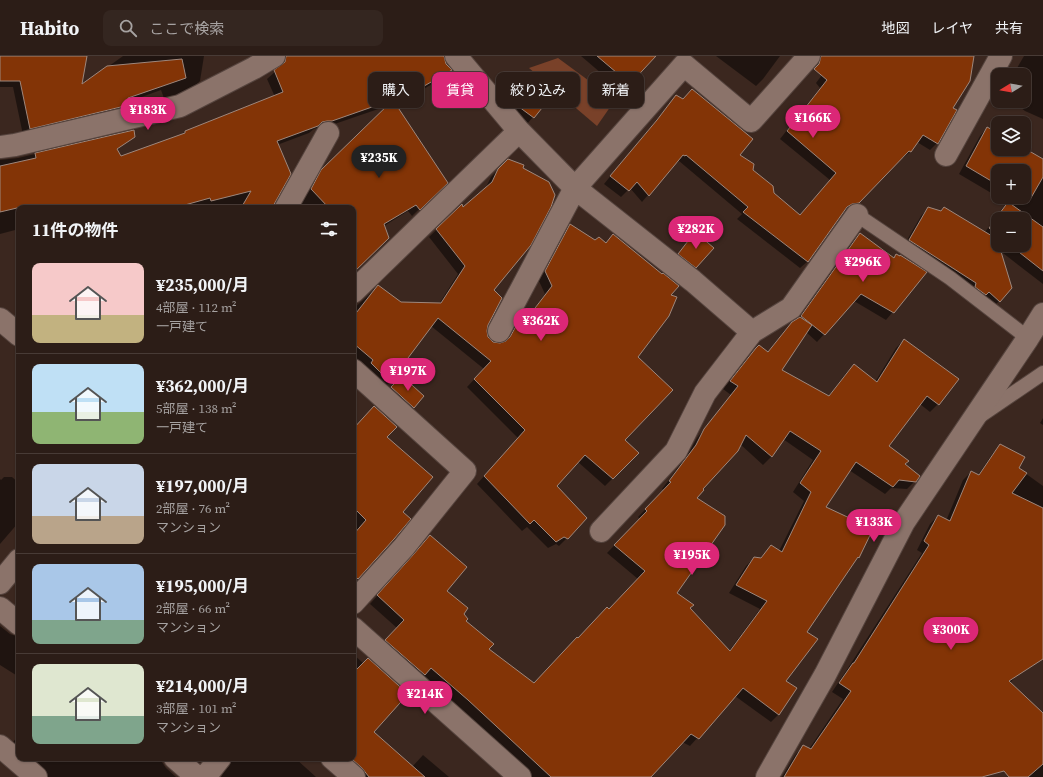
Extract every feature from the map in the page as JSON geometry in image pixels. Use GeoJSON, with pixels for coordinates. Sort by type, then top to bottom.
{"type":"FeatureCollection","features":[{"type":"Feature","properties":{"kind":"street"},"geometry":{"type":"LineString","coordinates":[[0,147],[15,145],[180,106],[254,68],[274,56]]}},
{"type":"Feature","properties":{"kind":"street"},"geometry":{"type":"LineString","coordinates":[[456,56],[519,131],[575,188],[693,281],[752,332]]}},
{"type":"Feature","properties":{"kind":"street"},"geometry":{"type":"LineString","coordinates":[[499,331],[575,188],[684,64],[751,120],[809,56]]}},
{"type":"Feature","properties":{"kind":"street"},"geometry":{"type":"LineString","coordinates":[[946,156],[1001,56]]}},
{"type":"Feature","properties":{"kind":"street"},"geometry":{"type":"LineString","coordinates":[[356,289],[519,131]]}},
{"type":"Feature","properties":{"kind":"street"},"geometry":{"type":"LineString","coordinates":[[288,205],[328,132]]}},
{"type":"Feature","properties":{"kind":"street"},"geometry":{"type":"LineString","coordinates":[[601,531],[676,451],[705,393],[752,332],[791,308],[856,215]]}},
{"type":"Feature","properties":{"kind":"street"},"geometry":{"type":"LineString","coordinates":[[767,777],[825,674],[904,522],[1043,314]]}},
{"type":"Feature","properties":{"kind":"street"},"geometry":{"type":"LineString","coordinates":[[0,319],[16,332]]}},
{"type":"Feature","properties":{"kind":"street"},"geometry":{"type":"LineString","coordinates":[[356,373],[465,471],[404,547],[356,600]]}},
{"type":"Feature","properties":{"kind":"street"},"geometry":{"type":"LineString","coordinates":[[0,583],[16,564]]}},
{"type":"Feature","properties":{"kind":"street"},"geometry":{"type":"LineString","coordinates":[[0,608],[16,621]]}},
{"type":"Feature","properties":{"kind":"street"},"geometry":{"type":"LineString","coordinates":[[356,631],[520,777]]}},
{"type":"Feature","properties":{"kind":"street"},"geometry":{"type":"LineString","coordinates":[[0,746],[16,760]]}},
{"type":"Feature","properties":{"kind":"street"},"geometry":{"type":"LineString","coordinates":[[17,761],[36,777]]}},
{"type":"Feature","properties":{"kind":"street"},"geometry":{"type":"LineString","coordinates":[[178,761],[197,777]]}},
{"type":"Feature","properties":{"kind":"street"},"geometry":{"type":"LineString","coordinates":[[204,777],[217,761]]}},
{"type":"Feature","properties":{"kind":"street"},"geometry":{"type":"LineString","coordinates":[[335,761],[354,777]]}},
{"type":"Feature","properties":{"kind":"lane"},"geometry":{"type":"LineString","coordinates":[[856,215],[950,278],[1028,338]]}},
{"type":"Feature","properties":{"kind":"lane"},"geometry":{"type":"LineString","coordinates":[[972,422],[1043,373]]}},
{"type":"Feature","properties":{"kind":"shaded area"},"geometry":{"type":"Polygon","coordinates":[[[558,58],[577,72],[534,72],[529,68],[558,58]]]}},
{"type":"Feature","properties":{"kind":"shaded area"},"geometry":{"type":"Polygon","coordinates":[[[580,74],[588,80],[588,108],[609,108],[597,126],[576,108],[580,108],[580,74]]]}},
{"type":"Feature","properties":{"kind":"building"},"geometry":{"type":"Polygon","coordinates":[[[0,56],[87,56],[82,84],[107,66],[182,59],[186,78],[128,98],[129,105],[30,129],[20,81],[0,81],[0,56]]]}},
{"type":"Feature","properties":{"kind":"building"},"geometry":{"type":"Polygon","coordinates":[[[286,56],[444,56],[446,64],[452,70],[449,72],[432,72],[432,82],[424,86],[424,72],[368,72],[369,108],[332,121],[322,122],[318,126],[277,141],[291,174],[274,205],[243,205],[251,191],[211,201],[210,198],[185,205],[16,205],[16,208],[0,212],[0,166],[36,158],[35,153],[134,130],[135,137],[117,149],[121,156],[185,133],[185,131],[283,92],[274,70],[285,62],[286,56]]]}},
{"type":"Feature","properties":{"kind":"building"},"geometry":{"type":"Polygon","coordinates":[[[597,56],[656,56],[641,72],[616,72],[597,56]]]}},
{"type":"Feature","properties":{"kind":"building"},"geometry":{"type":"Polygon","coordinates":[[[821,56],[974,56],[970,81],[953,108],[957,110],[938,144],[923,135],[911,152],[909,151],[859,203],[852,204],[847,207],[808,262],[743,212],[748,207],[686,155],[683,155],[649,196],[637,182],[629,191],[610,176],[676,95],[683,99],[692,89],[753,139],[740,155],[754,164],[753,170],[773,186],[774,193],[800,215],[836,173],[787,131],[827,80],[814,69],[819,64],[821,56]]]}},
{"type":"Feature","properties":{"kind":"building"},"geometry":{"type":"Polygon","coordinates":[[[385,108],[398,108],[448,183],[420,210],[416,205],[384,224],[389,238],[356,270],[356,205],[326,205],[311,189],[321,170],[385,108]]]}},
{"type":"Feature","properties":{"kind":"building"},"geometry":{"type":"Polygon","coordinates":[[[520,108],[542,108],[534,118],[520,108]]]}},
{"type":"Feature","properties":{"kind":"building"},"geometry":{"type":"Polygon","coordinates":[[[987,127],[991,129],[991,156],[1031,156],[1031,152],[1043,159],[1043,177],[1031,198],[1031,164],[991,164],[991,181],[966,166],[987,127]]]}},
{"type":"Feature","properties":{"kind":"building"},"geometry":{"type":"Polygon","coordinates":[[[508,159],[524,165],[523,168],[549,182],[555,195],[551,207],[531,245],[494,290],[502,298],[488,325],[488,337],[493,342],[500,343],[506,341],[510,337],[521,317],[525,321],[552,286],[545,271],[570,224],[595,240],[599,237],[606,243],[613,234],[679,286],[671,295],[677,297],[669,316],[638,357],[673,390],[625,440],[639,453],[613,479],[585,455],[557,486],[587,518],[568,539],[564,537],[556,542],[534,520],[530,524],[484,476],[525,430],[474,379],[491,361],[438,318],[390,382],[371,363],[373,360],[356,346],[356,313],[378,285],[401,302],[441,303],[465,266],[436,229],[462,204],[463,207],[492,182],[498,169],[508,159]]]}},
{"type":"Feature","properties":{"kind":"building"},"geometry":{"type":"Polygon","coordinates":[[[1007,204],[1011,204],[1022,212],[1001,212],[1007,204]]]}},
{"type":"Feature","properties":{"kind":"building"},"geometry":{"type":"Polygon","coordinates":[[[928,207],[941,211],[944,207],[991,235],[991,252],[1001,252],[1012,288],[1000,302],[989,292],[986,295],[975,287],[976,283],[909,240],[928,207]]]}},
{"type":"Feature","properties":{"kind":"building"},"geometry":{"type":"Polygon","coordinates":[[[1031,218],[1043,227],[1043,271],[1019,252],[1031,252],[1031,218]]]}},
{"type":"Feature","properties":{"kind":"building"},"geometry":{"type":"Polygon","coordinates":[[[695,232],[714,248],[696,268],[678,254],[695,232]]]}},
{"type":"Feature","properties":{"kind":"building"},"geometry":{"type":"Polygon","coordinates":[[[860,233],[894,258],[896,254],[900,255],[927,272],[894,313],[861,294],[825,335],[801,316],[860,233]]]}},
{"type":"Feature","properties":{"kind":"building"},"geometry":{"type":"Polygon","coordinates":[[[800,317],[812,325],[782,370],[829,396],[854,364],[877,382],[904,339],[959,379],[939,405],[927,396],[889,446],[909,461],[905,464],[920,476],[916,482],[899,480],[893,487],[856,462],[826,507],[873,529],[859,558],[858,557],[807,632],[818,639],[786,681],[797,688],[779,715],[743,688],[699,739],[691,734],[651,777],[551,777],[431,668],[425,675],[385,640],[404,620],[377,595],[430,535],[467,567],[447,591],[468,608],[464,614],[468,619],[466,621],[494,644],[489,649],[534,683],[577,637],[578,638],[607,607],[609,609],[645,571],[614,545],[647,511],[645,509],[671,482],[669,481],[696,445],[704,429],[738,386],[730,381],[756,348],[759,345],[768,352],[792,322],[800,317]],[[790,431],[772,457],[746,435],[738,451],[703,489],[704,490],[697,498],[725,516],[725,525],[677,593],[694,605],[690,608],[730,651],[767,601],[736,585],[754,557],[761,558],[771,545],[782,552],[811,492],[800,483],[821,451],[790,431]]]}},
{"type":"Feature","properties":{"kind":"building"},"geometry":{"type":"Polygon","coordinates":[[[402,376],[424,396],[414,408],[391,387],[402,376]]]}},
{"type":"Feature","properties":{"kind":"building"},"geometry":{"type":"Polygon","coordinates":[[[374,406],[397,427],[387,437],[433,477],[403,512],[411,519],[358,579],[356,577],[356,532],[366,520],[356,510],[356,426],[374,406]]]}},
{"type":"Feature","properties":{"kind":"building"},"geometry":{"type":"Polygon","coordinates":[[[1000,444],[1025,457],[1019,468],[1027,473],[1012,493],[1043,508],[1043,659],[1009,681],[1043,713],[1043,764],[1028,777],[1009,777],[1004,771],[982,777],[784,777],[803,745],[811,749],[851,691],[839,683],[854,663],[929,545],[924,541],[938,515],[950,521],[971,471],[979,475],[1000,444]]]}},
{"type":"Feature","properties":{"kind":"building"},"geometry":{"type":"Polygon","coordinates":[[[368,658],[408,694],[374,732],[425,777],[369,777],[354,761],[356,761],[356,670],[368,658]]]}}]}
